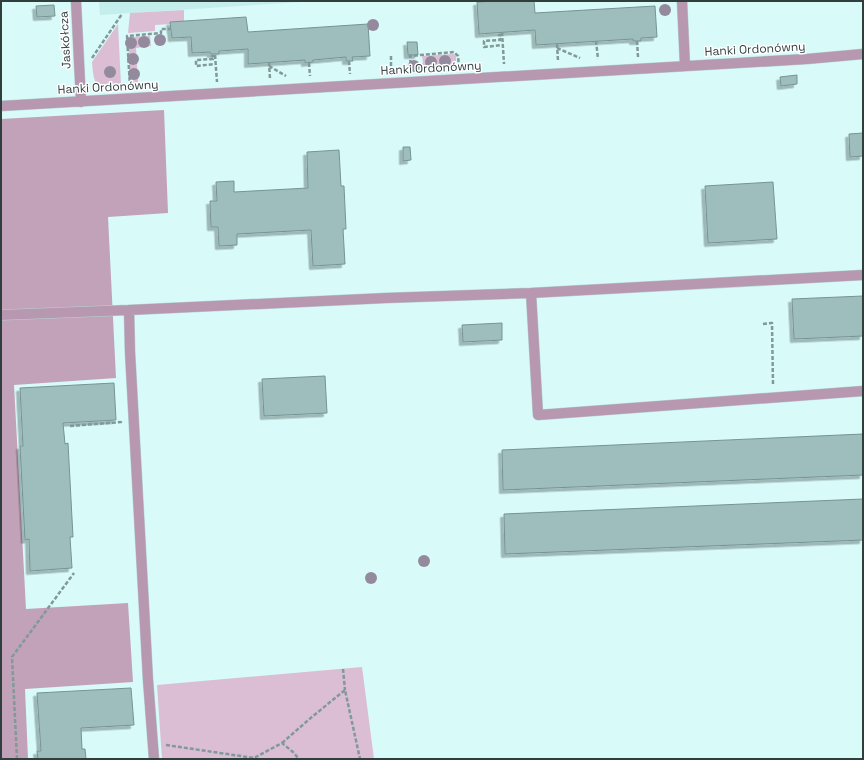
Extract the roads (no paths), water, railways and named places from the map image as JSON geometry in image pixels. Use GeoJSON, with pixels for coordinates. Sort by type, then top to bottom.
{"type":"FeatureCollection","features":[{"type":"Feature","properties":{"kind":"street","name":"Jaskółcza"},"geometry":{"type":"LineString","coordinates":[[76,1],[81,102]]}},
{"type":"Feature","properties":{"kind":"street"},"geometry":{"type":"LineString","coordinates":[[682,1],[685,66]]}},
{"type":"Feature","properties":{"kind":"street","name":"Hanki Ordonówny"},"geometry":{"type":"LineString","coordinates":[[1,106],[807,59],[863,54]]}},
{"type":"Feature","properties":{"kind":"street"},"geometry":{"type":"LineString","coordinates":[[1,315],[531,293],[863,275]]}},
{"type":"Feature","properties":{"kind":"street"},"geometry":{"type":"LineString","coordinates":[[531,293],[538,415],[863,391]]}},
{"type":"Feature","properties":{"kind":"street"},"geometry":{"type":"LineString","coordinates":[[129,310],[130,360],[148,680],[154,759]]}}]}
